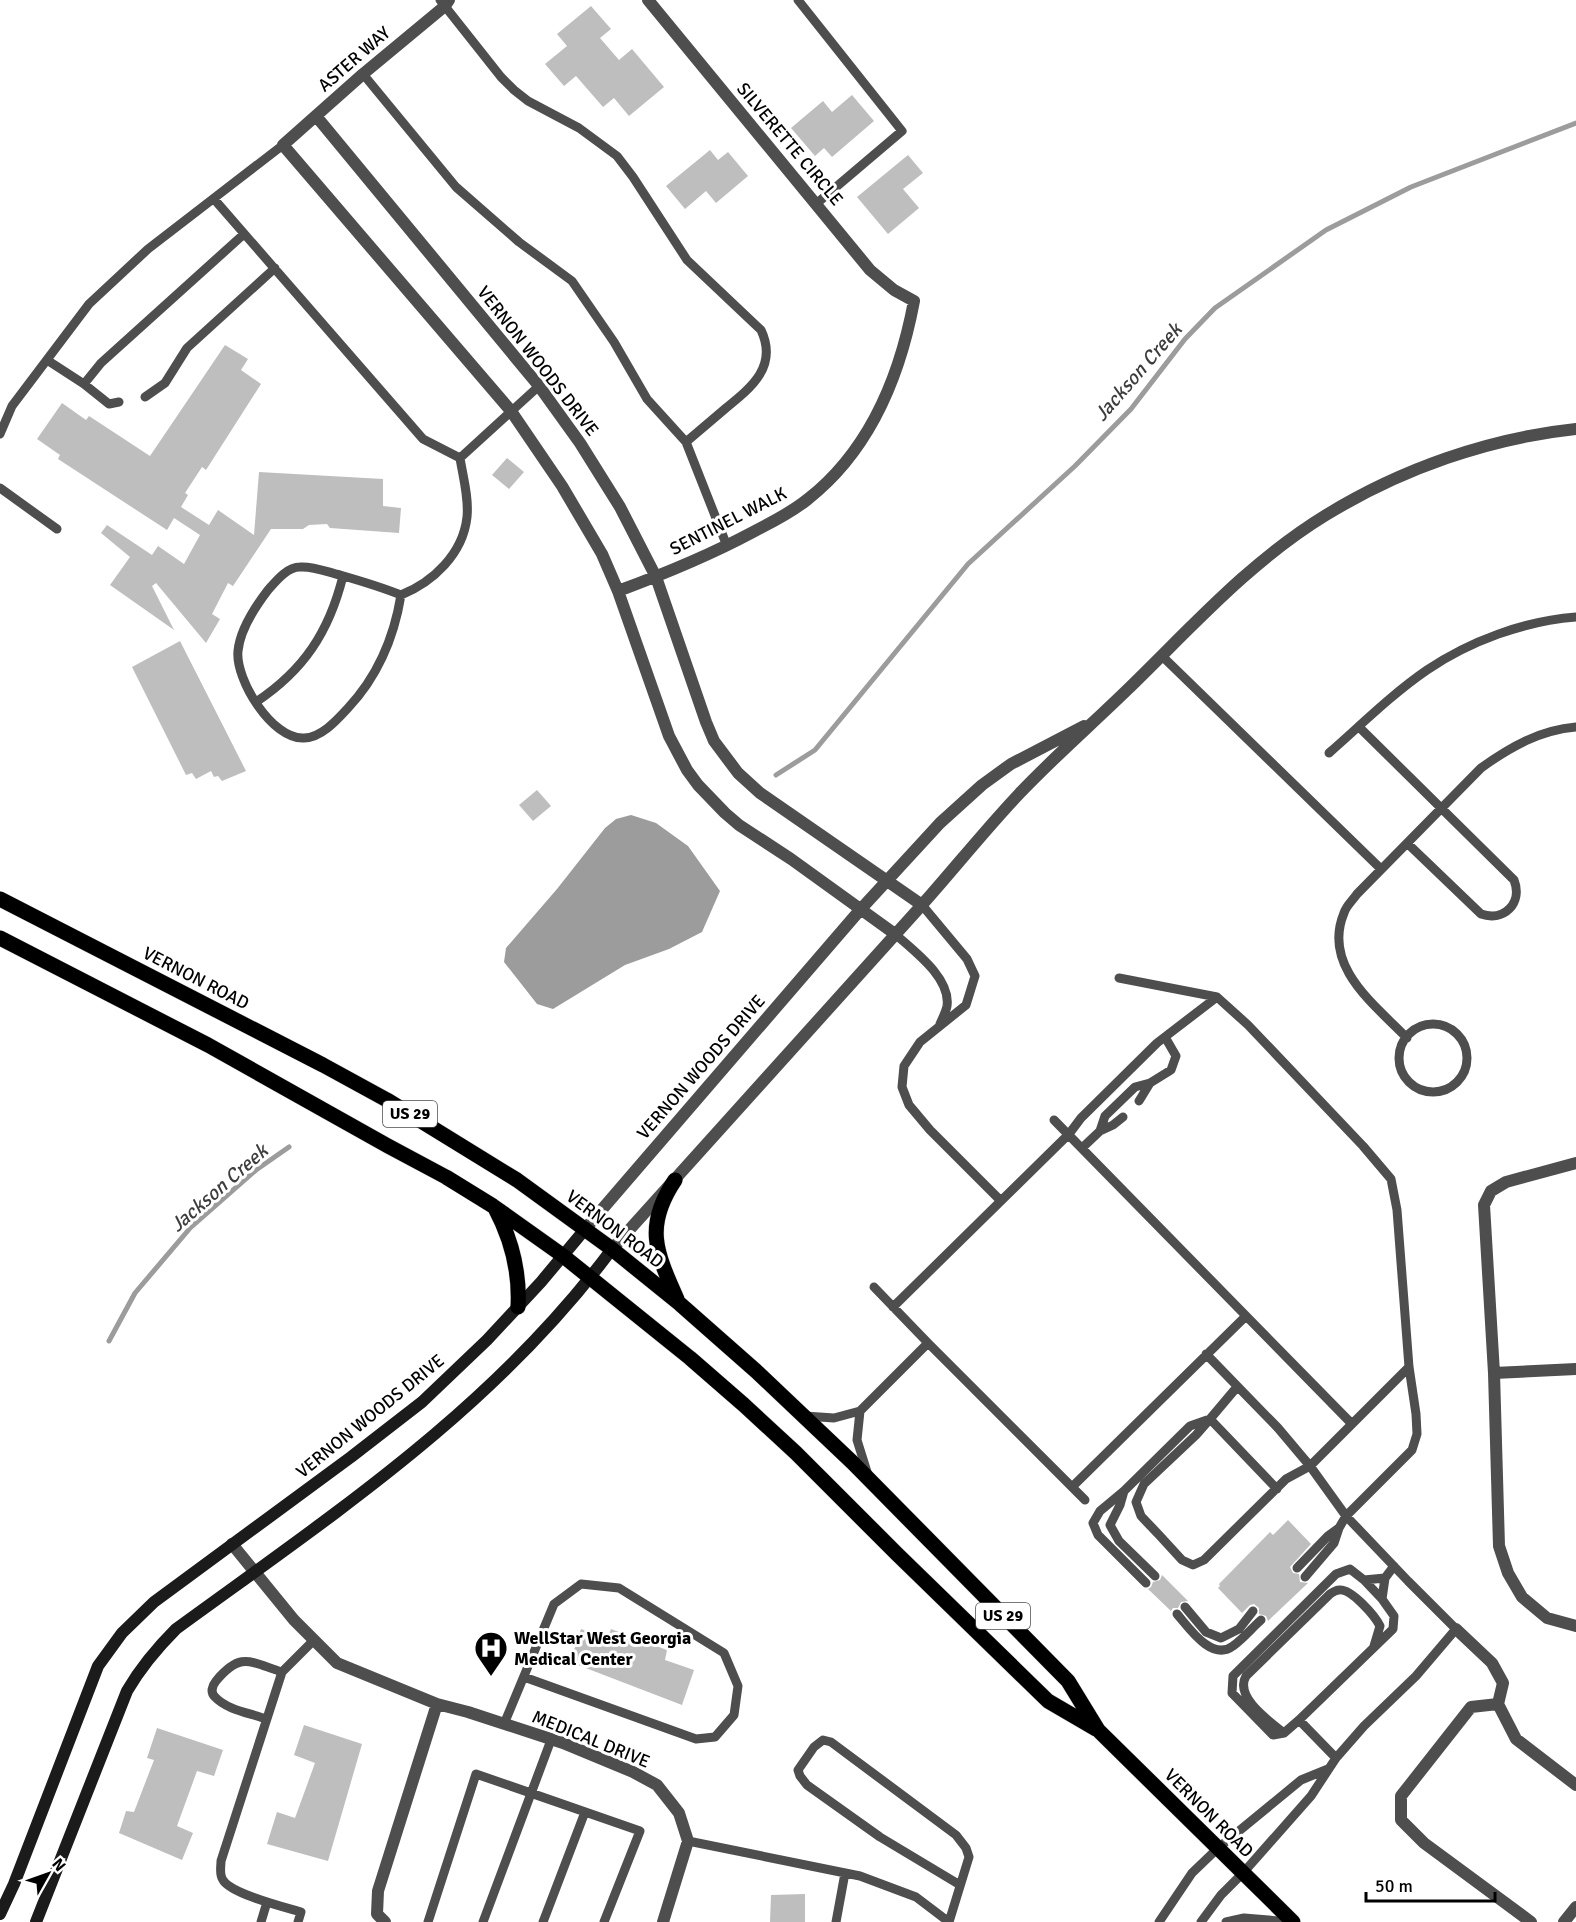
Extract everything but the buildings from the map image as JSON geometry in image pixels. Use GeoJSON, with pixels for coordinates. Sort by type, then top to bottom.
{"type":"FeatureCollection","features":[{"type":"Feature","properties":{"kind":"main road","name":"VERNON ROAD"},"geometry":{"type":"LineString","coordinates":[[0,899],[313,1059],[387,1100],[517,1180],[586,1228],[680,1304],[805,1416],[1068,1681],[1098,1730],[1293,1922]]}},
{"type":"Feature","properties":{"kind":"main road","name":"VERNON ROAD"},"geometry":{"type":"LineString","coordinates":[[0,938],[208,1045],[446,1177],[494,1206],[562,1255],[690,1358],[788,1445],[1048,1701],[1098,1730]]}},
{"type":"Feature","properties":{"kind":"main road"},"geometry":{"type":"LineString","coordinates":[[675,1180],[661,1204],[656,1232],[658,1255],[680,1304]]}},
{"type":"Feature","properties":{"kind":"main road"},"geometry":{"type":"LineString","coordinates":[[494,1206],[504,1224],[515,1259],[519,1291],[518,1307]]}},
{"type":"Feature","properties":{"kind":"street","name":"SILVERETTE CIRCLE"},"geometry":{"type":"LineString","coordinates":[[648,0],[870,270],[894,290],[914,301]]}},
{"type":"Feature","properties":{"kind":"street","name":"ASTER WAY"},"geometry":{"type":"LineString","coordinates":[[283,145],[445,2]]}},
{"type":"Feature","properties":{"kind":"street","name":"VERNON WOODS DRIVE"},"geometry":{"type":"LineString","coordinates":[[315,116],[539,386],[600,473],[656,577],[706,723],[725,758],[760,793],[922,904]]}},
{"type":"Feature","properties":{"kind":"street"},"geometry":{"type":"LineString","coordinates":[[283,145],[511,411],[556,476],[602,554],[618,591],[669,736],[687,770],[698,785],[724,813],[895,934]]}},
{"type":"Feature","properties":{"kind":"street","name":"SENTINEL WALK"},"geometry":{"type":"LineString","coordinates":[[618,591],[727,546],[789,513],[808,499],[843,465],[871,423],[894,376],[909,327],[914,301]]}},
{"type":"Feature","properties":{"kind":"street"},"geometry":{"type":"LineString","coordinates":[[36,1922],[127,1690],[160,1645],[176,1629],[372,1486],[431,1439],[487,1389],[547,1329],[612,1249],[1019,794],[1232,586],[1304,529],[1358,497],[1399,477],[1459,454],[1530,436],[1576,429]]}},
{"type":"Feature","properties":{"kind":"street","name":"VERNON WOODS DRIVE"},"geometry":{"type":"LineString","coordinates":[[0,1914],[18,1874],[98,1666],[122,1633],[153,1602],[422,1402],[518,1307],[860,910],[940,822],[982,784],[1011,764],[1098,719]]}},
{"type":"Feature","properties":{"kind":"street"},"geometry":{"type":"LineString","coordinates":[[1576,1163],[1506,1182],[1491,1191],[1484,1205],[1494,1373],[1499,1546],[1508,1573],[1522,1597],[1547,1618],[1576,1626]]}},
{"type":"Feature","properties":{"kind":"street"},"geometry":{"type":"LineString","coordinates":[[1494,1373],[1576,1369]]}},
{"type":"Feature","properties":{"kind":"street","name":"MEDICAL DRIVE"},"geometry":{"type":"LineString","coordinates":[[232,1544],[294,1620],[337,1663],[437,1704],[551,1740],[633,1772],[657,1785],[670,1798],[679,1813],[688,1841]]}},
{"type":"Feature","properties":{"kind":"street"},"geometry":{"type":"LineString","coordinates":[[1456,1629],[1492,1663],[1503,1683],[1498,1704],[1516,1739],[1576,1785]]}},
{"type":"Feature","properties":{"kind":"street"},"geometry":{"type":"LineString","coordinates":[[385,1922],[377,1914],[378,1891],[437,1704]]}},
{"type":"Feature","properties":{"kind":"street"},"geometry":{"type":"LineString","coordinates":[[1498,1704],[1471,1707],[1401,1796],[1401,1820],[1424,1843],[1531,1922]]}},
{"type":"Feature","properties":{"kind":"street"},"geometry":{"type":"LineString","coordinates":[[663,1922],[688,1841]]}},
{"type":"Feature","properties":{"kind":"street"},"geometry":{"type":"LineString","coordinates":[[1564,1922],[1576,1907]]}},
{"type":"Feature","properties":{"kind":"lane"},"geometry":{"type":"LineString","coordinates":[[798,0],[902,131],[816,204]]}},
{"type":"Feature","properties":{"kind":"lane"},"geometry":{"type":"LineString","coordinates":[[445,2],[501,77],[514,90],[528,101],[579,128],[617,156],[687,260],[761,330],[767,353],[764,368],[759,377],[742,395],[686,442]]}},
{"type":"Feature","properties":{"kind":"lane"},"geometry":{"type":"LineString","coordinates":[[363,74],[456,187],[519,242],[572,281],[614,342],[647,399],[686,442],[727,546]]}},
{"type":"Feature","properties":{"kind":"lane"},"geometry":{"type":"LineString","coordinates":[[0,434],[12,406],[88,304],[148,249],[283,145]]}},
{"type":"Feature","properties":{"kind":"lane"},"geometry":{"type":"LineString","coordinates":[[214,199],[423,439],[460,458]]}},
{"type":"Feature","properties":{"kind":"lane"},"geometry":{"type":"LineString","coordinates":[[84,384],[101,363],[244,234]]}},
{"type":"Feature","properties":{"kind":"lane"},"geometry":{"type":"LineString","coordinates":[[145,397],[165,383],[187,348],[274,268]]}},
{"type":"Feature","properties":{"kind":"lane"},"geometry":{"type":"LineString","coordinates":[[47,360],[84,384],[109,404],[119,402]]}},
{"type":"Feature","properties":{"kind":"lane"},"geometry":{"type":"LineString","coordinates":[[460,458],[539,386]]}},
{"type":"Feature","properties":{"kind":"lane"},"geometry":{"type":"LineString","coordinates":[[401,595],[393,632],[378,668],[356,700],[329,727],[304,739],[280,730],[272,724],[256,702],[238,666],[238,650],[243,633],[259,602],[290,569],[300,567],[343,576],[401,595],[432,578],[458,545],[467,517],[460,458]]}},
{"type":"Feature","properties":{"kind":"lane"},"geometry":{"type":"LineString","coordinates":[[0,488],[57,529]]}},
{"type":"Feature","properties":{"kind":"lane"},"geometry":{"type":"LineString","coordinates":[[256,702],[287,678],[313,648],[332,614],[343,576]]}},
{"type":"Feature","properties":{"kind":"lane"},"geometry":{"type":"LineString","coordinates":[[1329,753],[1406,686],[1454,654],[1509,631],[1538,623],[1576,617]]}},
{"type":"Feature","properties":{"kind":"lane"},"geometry":{"type":"LineString","coordinates":[[1162,656],[1381,869]]}},
{"type":"Feature","properties":{"kind":"lane"},"geometry":{"type":"LineString","coordinates":[[1359,727],[1514,880],[1517,889],[1516,900],[1500,915],[1491,918],[1481,914],[1407,843]]}},
{"type":"Feature","properties":{"kind":"lane"},"geometry":{"type":"LineString","coordinates":[[1407,1038],[1348,975],[1340,958],[1338,934],[1344,912],[1357,894],[1481,768],[1497,756],[1546,731],[1576,727]]}},
{"type":"Feature","properties":{"kind":"lane"},"geometry":{"type":"LineString","coordinates":[[922,904],[967,959],[975,976],[966,1005],[920,1042],[904,1066],[902,1087],[909,1105],[916,1114],[1001,1201]]}},
{"type":"Feature","properties":{"kind":"lane"},"geometry":{"type":"LineString","coordinates":[[895,934],[931,967],[945,988],[947,1006],[940,1025]]}},
{"type":"Feature","properties":{"kind":"lane"},"geometry":{"type":"LineString","coordinates":[[1119,978],[1216,997],[1248,1025],[1363,1146],[1391,1179],[1397,1210],[1409,1367],[1417,1434],[1412,1450],[1346,1516],[1334,1543],[1305,1577]]}},
{"type":"Feature","properties":{"kind":"lane"},"geometry":{"type":"LineString","coordinates":[[893,1307],[1165,1037],[1216,997]]}},
{"type":"Feature","properties":{"kind":"lane"},"geometry":{"type":"LineString","coordinates":[[1431,1024],[1452,1030],[1466,1048],[1465,1070],[1460,1080],[1441,1092],[1419,1089],[1410,1083],[1403,1074],[1400,1063],[1400,1052],[1407,1038],[1410,1033],[1420,1027],[1431,1024]]}},
{"type":"Feature","properties":{"kind":"lane"},"geometry":{"type":"LineString","coordinates":[[1100,1131],[1105,1116],[1135,1087],[1150,1083],[1171,1070],[1176,1056],[1165,1037]]}},
{"type":"Feature","properties":{"kind":"lane"},"geometry":{"type":"LineString","coordinates":[[1139,1101],[1150,1083]]}},
{"type":"Feature","properties":{"kind":"lane"},"geometry":{"type":"LineString","coordinates":[[1082,1148],[1100,1131],[1123,1117]]}},
{"type":"Feature","properties":{"kind":"lane"},"geometry":{"type":"LineString","coordinates":[[1054,1120],[1352,1424]]}},
{"type":"Feature","properties":{"kind":"lane"},"geometry":{"type":"LineString","coordinates":[[874,1287],[1085,1500]]}},
{"type":"Feature","properties":{"kind":"lane"},"geometry":{"type":"LineString","coordinates":[[1072,1487],[1246,1316]]}},
{"type":"Feature","properties":{"kind":"lane"},"geometry":{"type":"LineString","coordinates":[[805,1416],[834,1418],[860,1410],[928,1343]]}},
{"type":"Feature","properties":{"kind":"lane"},"geometry":{"type":"LineString","coordinates":[[1202,1922],[1221,1896],[1311,1796],[1336,1758],[1364,1726],[1416,1676],[1456,1629],[1346,1516],[1310,1466],[1278,1428],[1206,1354]]}},
{"type":"Feature","properties":{"kind":"lane"},"geometry":{"type":"LineString","coordinates":[[1237,1387],[1196,1435],[1144,1484],[1136,1502],[1142,1516],[1160,1536],[1182,1560],[1193,1565],[1204,1560],[1286,1479],[1310,1466],[1409,1367]]}},
{"type":"Feature","properties":{"kind":"lane"},"geometry":{"type":"LineString","coordinates":[[860,1410],[857,1440],[870,1480]]}},
{"type":"Feature","properties":{"kind":"lane"},"geometry":{"type":"LineString","coordinates":[[1209,1419],[1277,1489]]}},
{"type":"Feature","properties":{"kind":"lane"},"geometry":{"type":"LineString","coordinates":[[1146,1583],[1098,1536],[1093,1523],[1100,1511],[1124,1491],[1190,1426],[1209,1419]]}},
{"type":"Feature","properties":{"kind":"lane"},"geometry":{"type":"LineString","coordinates":[[1124,1491],[1110,1525],[1119,1541],[1155,1576]]}},
{"type":"Feature","properties":{"kind":"lane"},"geometry":{"type":"LineString","coordinates":[[1297,1568],[1339,1528]]}},
{"type":"Feature","properties":{"kind":"lane"},"geometry":{"type":"LineString","coordinates":[[1382,1599],[1385,1578],[1394,1566]]}},
{"type":"Feature","properties":{"kind":"lane"},"geometry":{"type":"LineString","coordinates":[[1350,1569],[1382,1599],[1394,1616],[1394,1629],[1284,1733],[1273,1735],[1232,1693],[1233,1676],[1336,1574],[1350,1569]]}},
{"type":"Feature","properties":{"kind":"lane"},"geometry":{"type":"LineString","coordinates":[[1364,1580],[1385,1578]]}},
{"type":"Feature","properties":{"kind":"lane"},"geometry":{"type":"LineString","coordinates":[[504,1724],[554,1604],[581,1584],[620,1588],[724,1653],[738,1686],[734,1715],[715,1737],[696,1739],[524,1677]]}},
{"type":"Feature","properties":{"kind":"lane"},"geometry":{"type":"LineString","coordinates":[[1284,1733],[1266,1720],[1244,1695],[1242,1683],[1246,1676],[1330,1594],[1339,1590],[1348,1591],[1376,1618],[1380,1626],[1373,1648]]}},
{"type":"Feature","properties":{"kind":"lane"},"geometry":{"type":"LineString","coordinates":[[1253,1611],[1239,1629],[1221,1638],[1206,1632],[1181,1611],[1204,1644],[1219,1651],[1231,1648],[1261,1620]]}},
{"type":"Feature","properties":{"kind":"lane"},"geometry":{"type":"LineString","coordinates":[[298,1922],[301,1912],[234,1889],[223,1880],[220,1872],[221,1861],[282,1672],[314,1640]]}},
{"type":"Feature","properties":{"kind":"lane"},"geometry":{"type":"LineString","coordinates":[[266,1719],[225,1706],[212,1693],[212,1686],[226,1670],[237,1662],[245,1660],[282,1672]]}},
{"type":"Feature","properties":{"kind":"lane"},"geometry":{"type":"LineString","coordinates":[[1299,1720],[1336,1758]]}},
{"type":"Feature","properties":{"kind":"lane"},"geometry":{"type":"LineString","coordinates":[[483,1922],[551,1740]]}},
{"type":"Feature","properties":{"kind":"lane"},"geometry":{"type":"LineString","coordinates":[[688,1841],[860,1876],[916,1897],[949,1922],[969,1857],[966,1848],[956,1835],[831,1742],[823,1740],[814,1747],[798,1770],[807,1785],[880,1837],[960,1885]]}},
{"type":"Feature","properties":{"kind":"lane"},"geometry":{"type":"LineString","coordinates":[[1159,1922],[1192,1873],[1217,1849],[1301,1780],[1328,1768]]}},
{"type":"Feature","properties":{"kind":"lane"},"geometry":{"type":"LineString","coordinates":[[428,1922],[476,1774],[640,1831],[604,1922]]}},
{"type":"Feature","properties":{"kind":"lane"},"geometry":{"type":"LineString","coordinates":[[543,1922],[585,1812]]}},
{"type":"Feature","properties":{"kind":"lane"},"geometry":{"type":"LineString","coordinates":[[836,1922],[846,1873]]}},
{"type":"Feature","properties":{"kind":"lane"},"geometry":{"type":"LineString","coordinates":[[261,1922],[267,1902]]}},
{"type":"Feature","properties":{"kind":"lane"},"geometry":{"type":"LineString","coordinates":[[1226,1922],[1244,1918],[1293,1922]]}},
{"type":"Feature","properties":{"kind":"shaded area"},"geometry":{"type":"Polygon","coordinates":[[[631,815],[656,823],[688,846],[720,891],[702,932],[669,949],[625,965],[553,1009],[537,1004],[504,962],[506,948],[605,828],[616,819],[631,815]]]}},
{"type":"Feature","properties":{"kind":"waterway","name":"Jackson Creek"},"geometry":{"type":"LineString","coordinates":[[776,775],[815,750],[968,564],[1075,466],[1131,409],[1185,339],[1215,308],[1326,230],[1411,187],[1576,123]]}},
{"type":"Feature","properties":{"kind":"waterway","name":"Jackson Creek"},"geometry":{"type":"LineString","coordinates":[[109,1341],[135,1293],[191,1227],[256,1170],[289,1147]]}},
{"type":"Feature","properties":{"kind":"place","name":"WellStar West Georgia Medical Center"},"geometry":{"type":"Point","coordinates":[491,1677]}}]}
